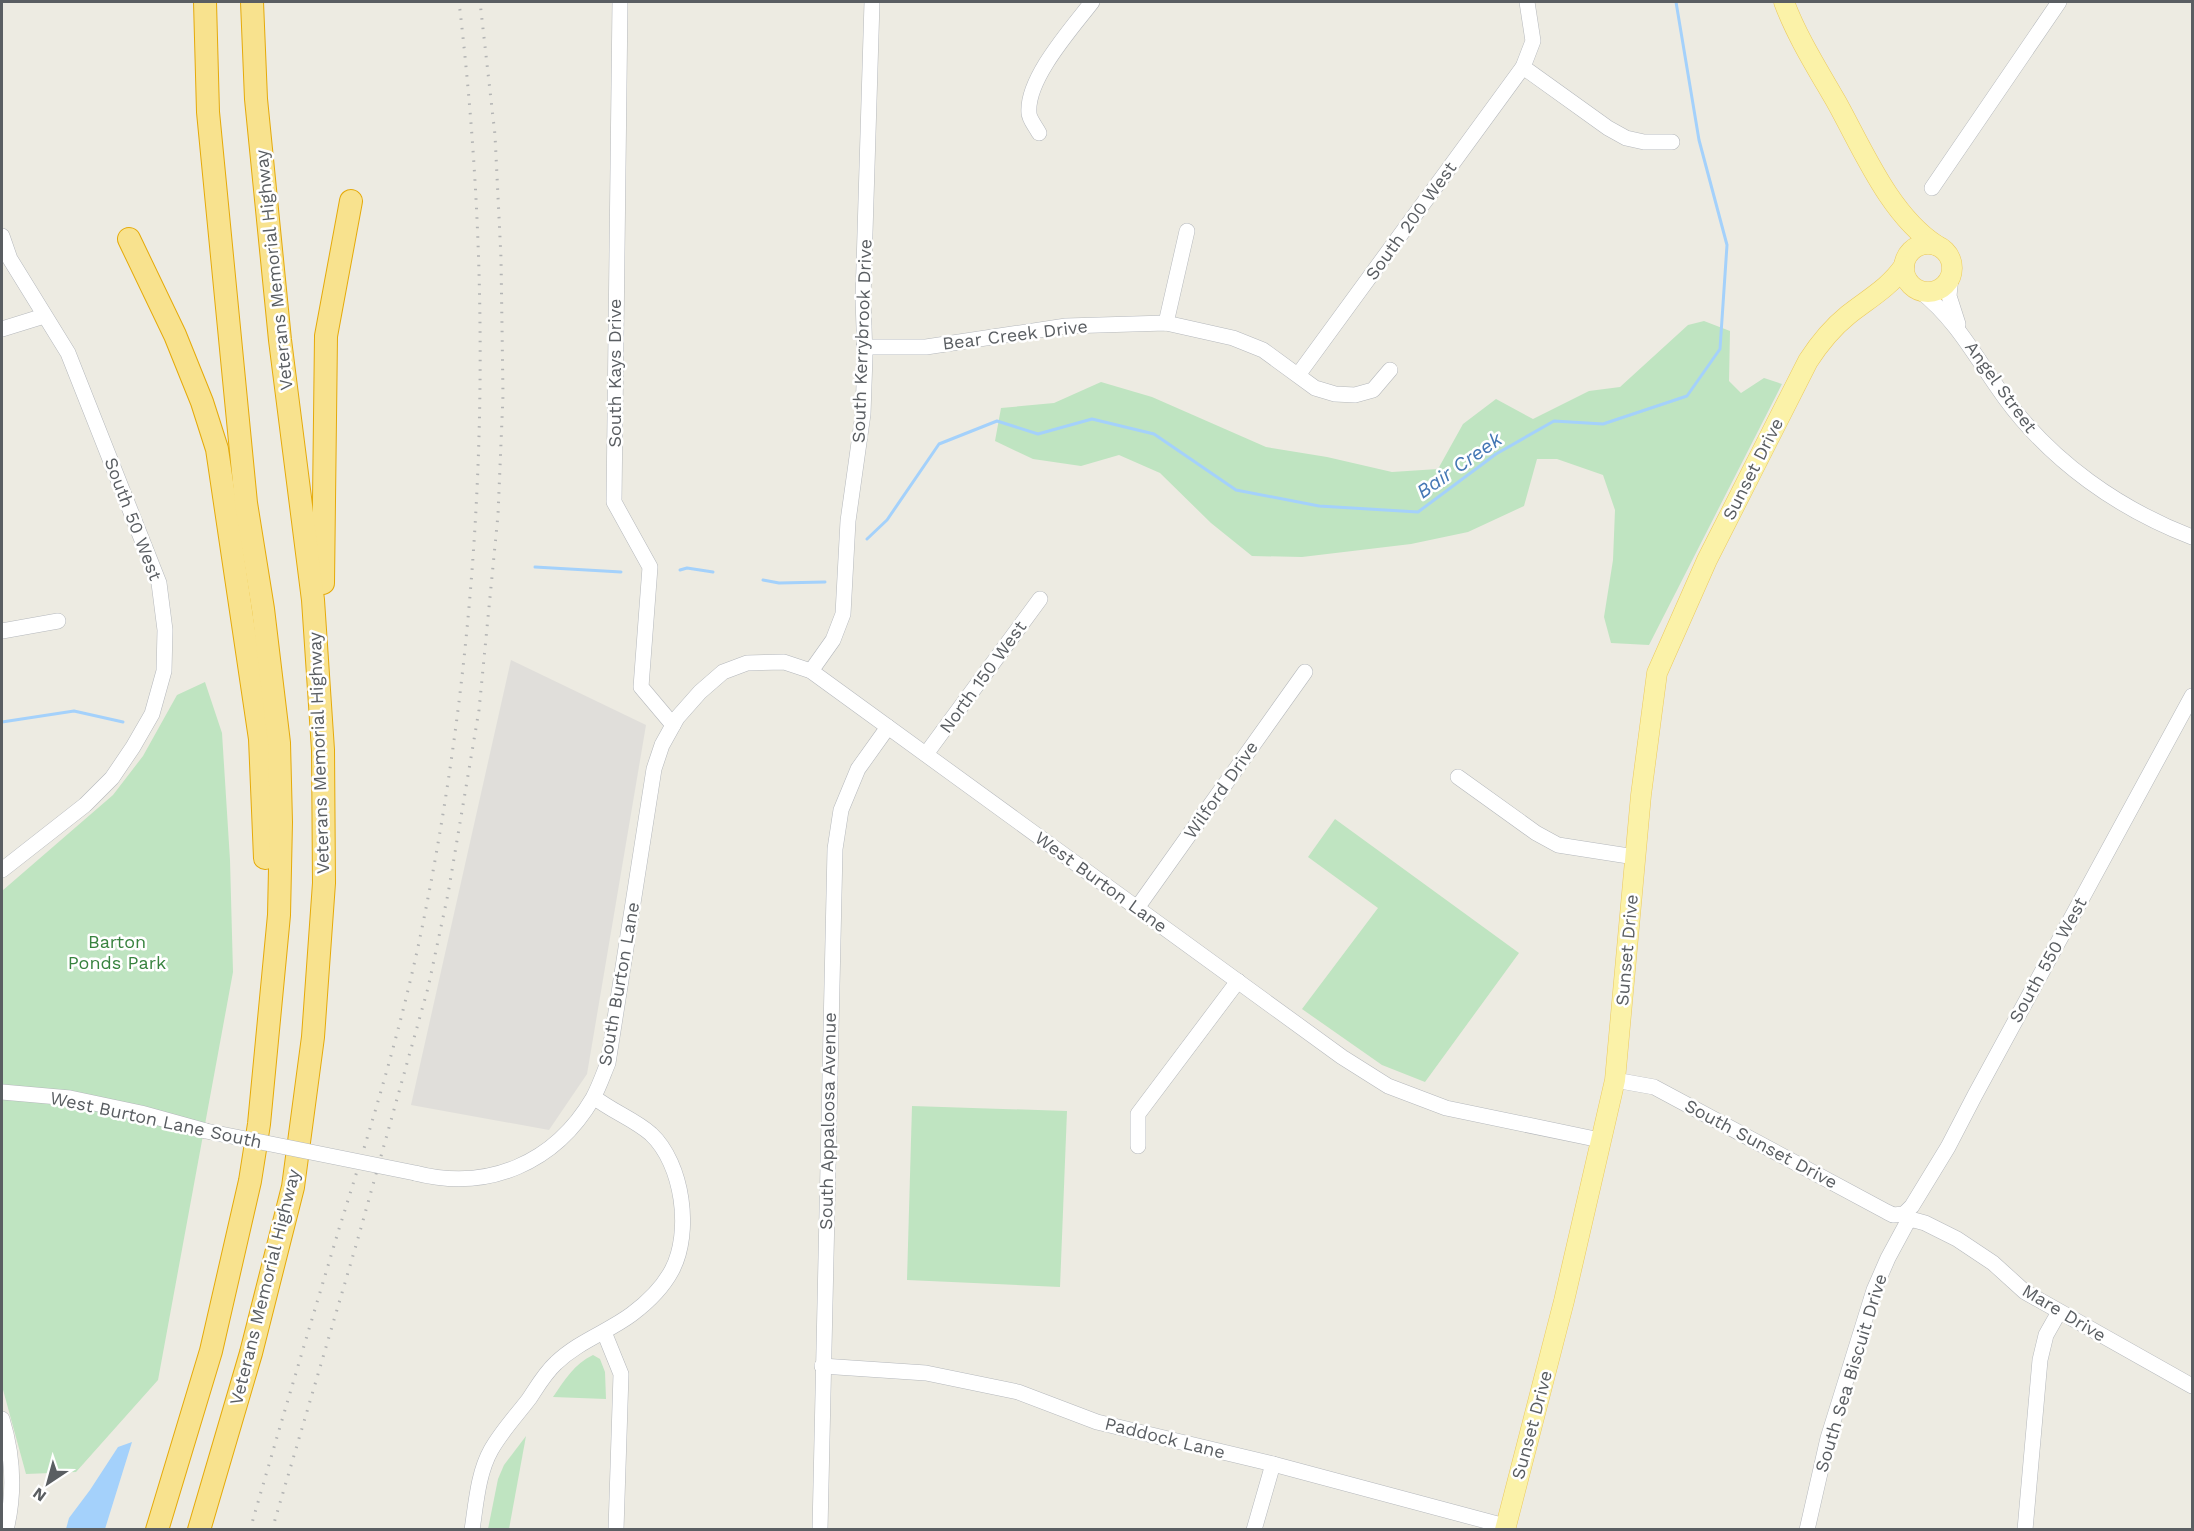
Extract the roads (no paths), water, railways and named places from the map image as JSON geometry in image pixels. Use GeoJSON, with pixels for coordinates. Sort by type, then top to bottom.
{"type":"FeatureCollection","features":[{"type":"Feature","properties":{"kind":"highway","name":"Veterans Memorial Highway"},"geometry":{"type":"LineString","coordinates":[[157,1530],[211,1351],[250,1181],[262,1098],[279,915],[281,822],[279,743],[263,609],[244,480],[208,112],[205,2]]}},
{"type":"Feature","properties":{"kind":"highway","name":"Veterans Memorial Highway"},"geometry":{"type":"LineString","coordinates":[[199,1530],[251,1353],[293,1187],[313,1037],[324,884],[323,750],[313,600],[280,340],[256,99],[252,2]]}},
{"type":"Feature","properties":{"kind":"highway"},"geometry":{"type":"LineString","coordinates":[[323,750],[326,336],[351,201]]}},
{"type":"Feature","properties":{"kind":"highway"},"geometry":{"type":"LineString","coordinates":[[129,239],[175,334],[202,402],[217,449],[224,489],[260,739],[265,839],[262,1098]]}},
{"type":"Feature","properties":{"kind":"main road"},"geometry":{"type":"LineString","coordinates":[[1784,2],[1796,30],[1884,188],[1911,225],[1948,254],[1952,260],[1952,276],[1939,290],[1927,292],[1917,290],[1867,302]]}},
{"type":"Feature","properties":{"kind":"main road"},"geometry":{"type":"LineString","coordinates":[[1884,188],[1904,239],[1906,279],[1917,290]]}},
{"type":"Feature","properties":{"kind":"main road"},"geometry":{"type":"LineString","coordinates":[[1904,263],[1908,254],[1917,246],[1930,243],[1936,245]]}},
{"type":"Feature","properties":{"kind":"main road","name":"Sunset Drive"},"geometry":{"type":"LineString","coordinates":[[1505,1528],[1564,1301],[1615,1080],[1643,773],[1658,672],[1707,560],[1808,361],[1828,334],[1887,287],[1904,263]]}},
{"type":"Feature","properties":{"kind":"street","name":"South Kays Drive"},"geometry":{"type":"LineString","coordinates":[[620,2],[614,502],[650,567],[641,687],[673,725]]}},
{"type":"Feature","properties":{"kind":"street","name":"South Kerrybrook Drive"},"geometry":{"type":"LineString","coordinates":[[811,671],[833,640],[843,614],[848,521],[863,414],[863,299],[872,2]]}},
{"type":"Feature","properties":{"kind":"street"},"geometry":{"type":"LineString","coordinates":[[1039,133],[1029,115],[1030,93],[1043,68],[1092,2]]}},
{"type":"Feature","properties":{"kind":"street","name":"South 200 West"},"geometry":{"type":"LineString","coordinates":[[1298,375],[1523,67],[1533,41],[1527,2]]}},
{"type":"Feature","properties":{"kind":"street"},"geometry":{"type":"LineString","coordinates":[[1932,188],[2059,2]]}},
{"type":"Feature","properties":{"kind":"street"},"geometry":{"type":"LineString","coordinates":[[1523,67],[1608,128],[1626,138],[1644,142],[1672,142]]}},
{"type":"Feature","properties":{"kind":"street"},"geometry":{"type":"LineString","coordinates":[[1166,323],[1186,231]]}},
{"type":"Feature","properties":{"kind":"street","name":"South 50 West"},"geometry":{"type":"LineString","coordinates":[[2,236],[10,259],[68,353],[159,583],[165,630],[164,671],[152,714],[112,778],[85,805],[2,870]]}},
{"type":"Feature","properties":{"kind":"street"},"geometry":{"type":"LineString","coordinates":[[1952,276],[1949,296],[1961,332]]}},
{"type":"Feature","properties":{"kind":"street"},"geometry":{"type":"LineString","coordinates":[[1917,290],[1934,302],[1961,332]]}},
{"type":"Feature","properties":{"kind":"street"},"geometry":{"type":"LineString","coordinates":[[2,329],[44,316]]}},
{"type":"Feature","properties":{"kind":"street","name":"Bear Creek Drive"},"geometry":{"type":"LineString","coordinates":[[864,347],[926,347],[1066,326],[1166,323],[1233,338],[1263,350],[1315,388],[1335,394],[1355,395],[1373,390],[1390,370]]}},
{"type":"Feature","properties":{"kind":"street","name":"Angel Street"},"geometry":{"type":"LineString","coordinates":[[1961,332],[2017,414],[2039,439],[2068,465],[2095,486],[2132,509],[2193,537]]}},
{"type":"Feature","properties":{"kind":"street","name":"North 150 West"},"geometry":{"type":"LineString","coordinates":[[926,754],[1040,599]]}},
{"type":"Feature","properties":{"kind":"street"},"geometry":{"type":"LineString","coordinates":[[2,631],[58,621]]}},
{"type":"Feature","properties":{"kind":"street","name":"West Burton Lane"},"geometry":{"type":"LineString","coordinates":[[654,770],[662,745],[677,718],[700,692],[723,672],[747,663],[784,662],[811,671],[1342,1057],[1388,1086],[1446,1108],[1600,1140]]}},
{"type":"Feature","properties":{"kind":"street","name":"Wilford Drive"},"geometry":{"type":"LineString","coordinates":[[1137,908],[1305,672]]}},
{"type":"Feature","properties":{"kind":"street","name":"South 550 West"},"geometry":{"type":"LineString","coordinates":[[1906,1217],[1948,1148],[2193,696]]}},
{"type":"Feature","properties":{"kind":"street","name":"South Appaloosa Avenue"},"geometry":{"type":"LineString","coordinates":[[820,1530],[835,849],[842,810],[858,769],[888,727]]}},
{"type":"Feature","properties":{"kind":"street","name":"South Burton Lane"},"geometry":{"type":"LineString","coordinates":[[275,1144],[438,1179],[469,1179],[494,1176],[531,1161],[559,1140],[594,1097],[608,1064],[654,770]]}},
{"type":"Feature","properties":{"kind":"street"},"geometry":{"type":"LineString","coordinates":[[1458,777],[1536,833],[1558,845],[1635,856]]}},
{"type":"Feature","properties":{"kind":"street"},"geometry":{"type":"LineString","coordinates":[[1137,1146],[1137,1114],[1238,981]]}},
{"type":"Feature","properties":{"kind":"street","name":"South Sunset Drive"},"geometry":{"type":"LineString","coordinates":[[1615,1080],[1654,1087],[1887,1212],[1906,1217]]}},
{"type":"Feature","properties":{"kind":"street","name":"West Burton Lane South"},"geometry":{"type":"LineString","coordinates":[[2,1092],[70,1098],[141,1113],[206,1131],[275,1144]]}},
{"type":"Feature","properties":{"kind":"street"},"geometry":{"type":"LineString","coordinates":[[472,1530],[480,1480],[490,1451],[555,1364],[581,1342],[604,1332],[633,1313],[656,1292],[672,1269],[681,1241],[683,1213],[679,1184],[668,1160],[652,1135],[625,1116],[604,1106],[594,1097]]}},
{"type":"Feature","properties":{"kind":"street","name":"Mare Drive"},"geometry":{"type":"LineString","coordinates":[[1906,1217],[1925,1223],[1957,1239],[1993,1263],[2025,1292],[2193,1386]]}},
{"type":"Feature","properties":{"kind":"street","name":"South Sea Biscuit Drive"},"geometry":{"type":"LineString","coordinates":[[1807,1530],[1828,1438],[1874,1290],[1906,1217]]}},
{"type":"Feature","properties":{"kind":"street"},"geometry":{"type":"LineString","coordinates":[[2025,1530],[2040,1360],[2046,1335],[2059,1312]]}},
{"type":"Feature","properties":{"kind":"street"},"geometry":{"type":"LineString","coordinates":[[604,1332],[621,1374],[616,1530]]}},
{"type":"Feature","properties":{"kind":"street","name":"Paddock Lane"},"geometry":{"type":"LineString","coordinates":[[822,1366],[926,1373],[1018,1392],[1097,1422],[1272,1464],[1505,1528]]}},
{"type":"Feature","properties":{"kind":"street"},"geometry":{"type":"LineString","coordinates":[[2,1419],[12,1467],[6,1530]]}},
{"type":"Feature","properties":{"kind":"street"},"geometry":{"type":"LineString","coordinates":[[1254,1530],[1272,1464]]}},
{"type":"Feature","properties":{"kind":"water"},"geometry":{"type":"Polygon","coordinates":[[[132,1442],[105,1529],[66,1529],[69,1518],[118,1447],[132,1442]]]}},
{"type":"Feature","properties":{"kind":"waterway","name":"Bair Creek"},"geometry":{"type":"LineString","coordinates":[[867,539],[887,520],[939,444],[997,421],[1038,434],[1092,419],[1154,434],[1236,490],[1319,506],[1418,512],[1496,454],[1554,421],[1603,424],[1687,396],[1720,349],[1727,245],[1699,140],[1676,2]]}},
{"type":"Feature","properties":{"kind":"waterway","name":"Bair Creek"},"geometry":{"type":"LineString","coordinates":[[535,567],[621,572]]}},
{"type":"Feature","properties":{"kind":"waterway","name":"Bair Creek"},"geometry":{"type":"LineString","coordinates":[[680,570],[687,568],[713,572]]}},
{"type":"Feature","properties":{"kind":"waterway","name":"Bair Creek"},"geometry":{"type":"LineString","coordinates":[[763,580],[779,583],[825,582]]}},
{"type":"Feature","properties":{"kind":"waterway","name":"Bair Creek"},"geometry":{"type":"LineString","coordinates":[[2,722],[74,711],[123,722]]}},
{"type":"Feature","properties":{"kind":"railway"},"geometry":{"type":"LineString","coordinates":[[250,1530],[405,1004],[422,928],[443,813],[460,697],[471,582],[478,466],[480,350],[478,235],[471,118],[459,2]]}},
{"type":"Feature","properties":{"kind":"railway"},"geometry":{"type":"LineString","coordinates":[[272,1530],[357,1242],[428,988],[448,894],[479,710],[498,515],[503,395],[501,258],[495,135],[480,2]]}},
{"type":"Feature","properties":{"kind":"park label","name":"Barton Ponds Park"},"geometry":{"type":"Point","coordinates":[117,952]}}]}
